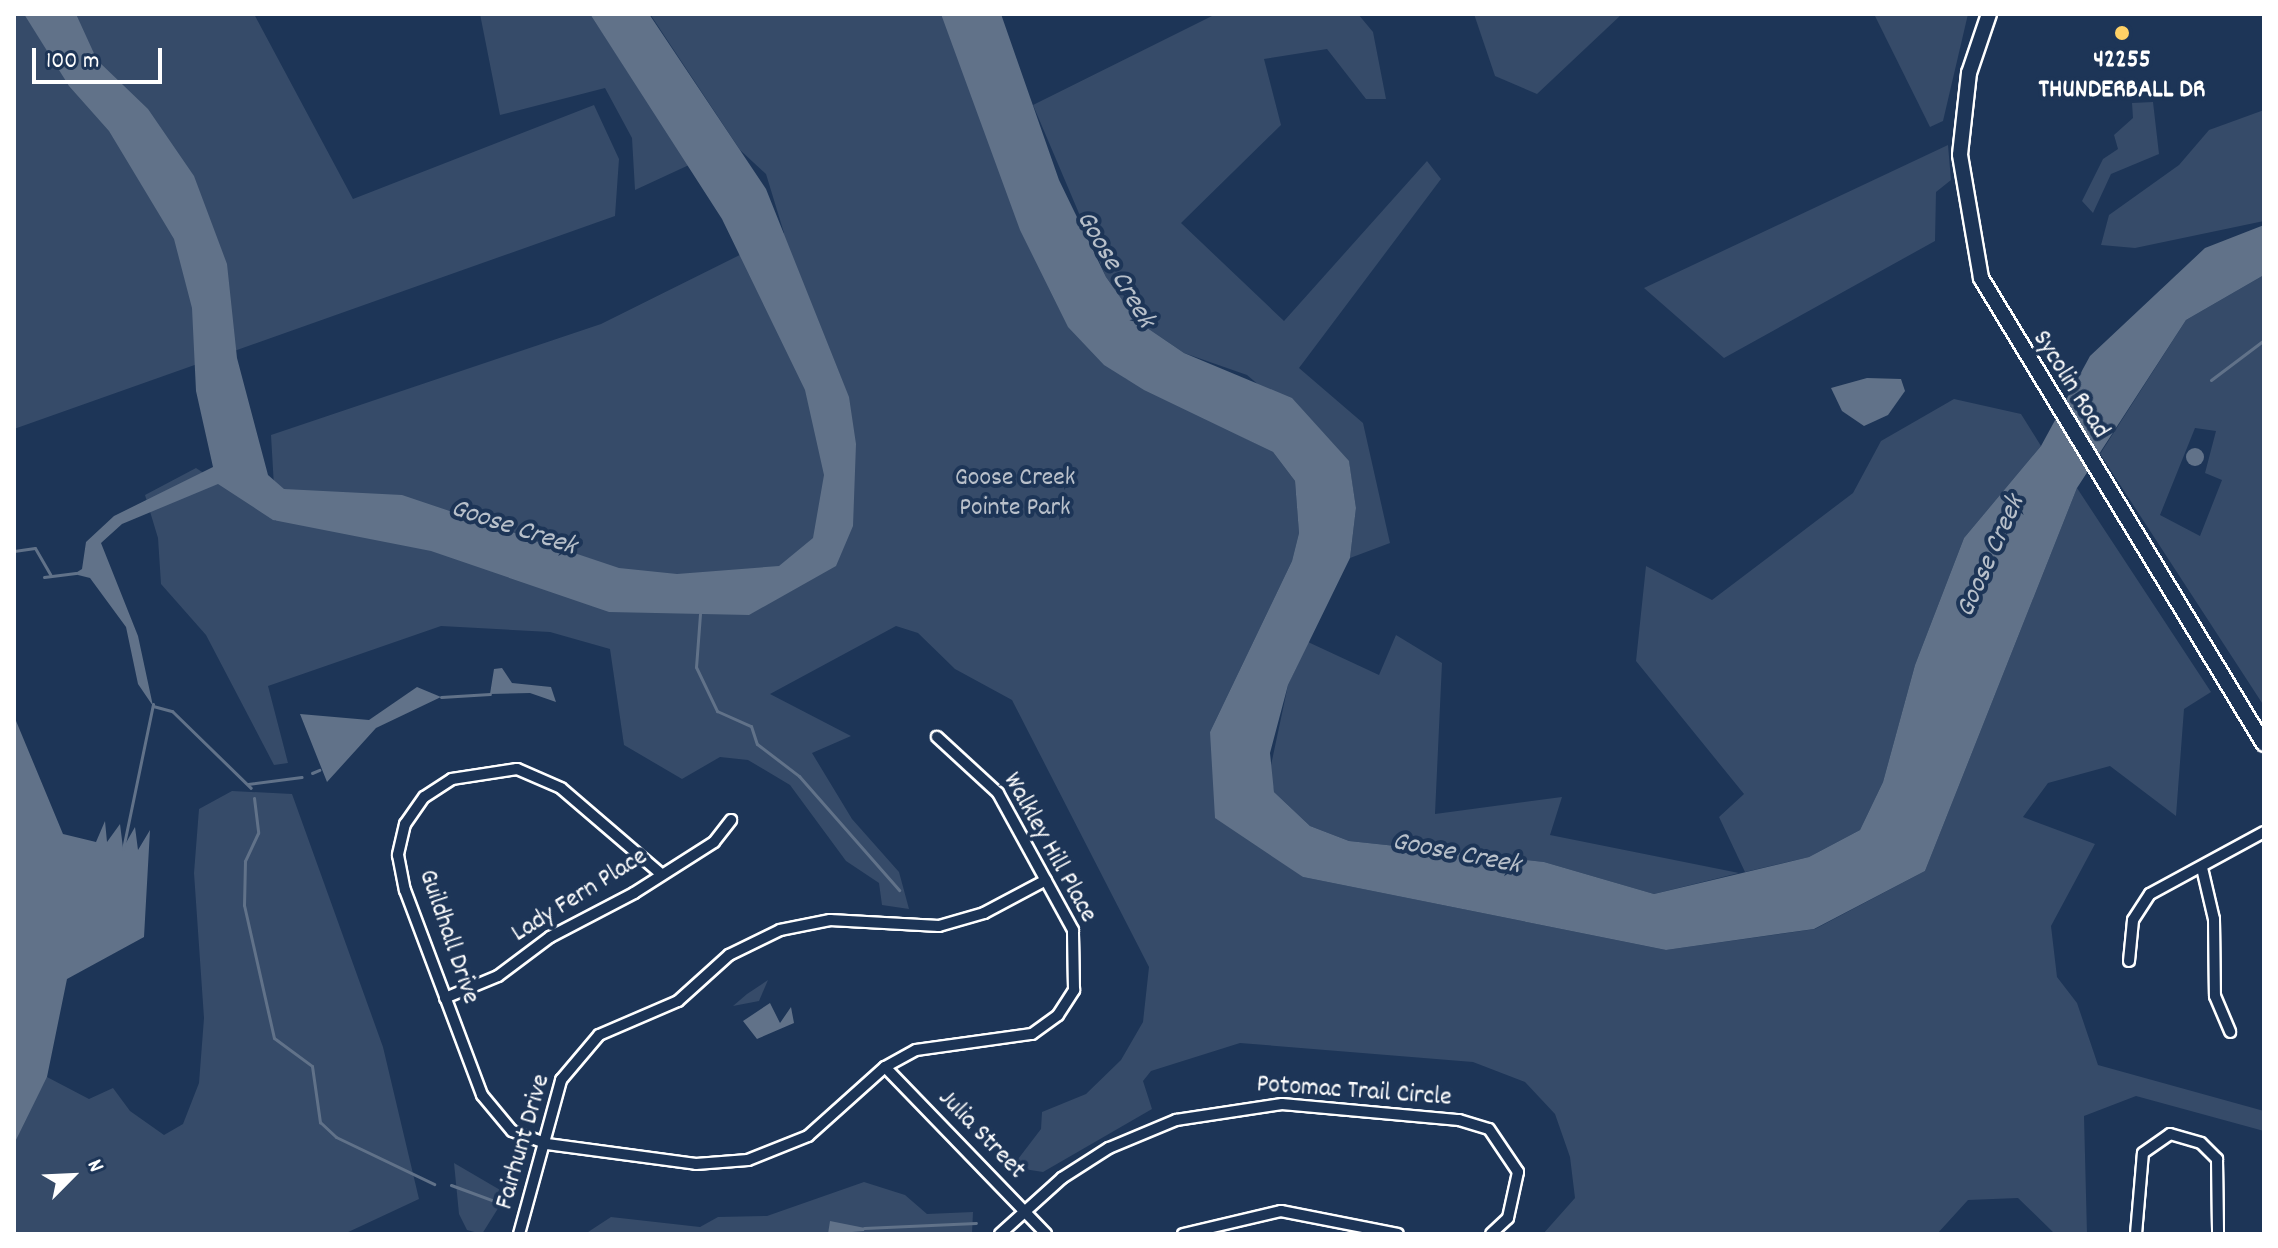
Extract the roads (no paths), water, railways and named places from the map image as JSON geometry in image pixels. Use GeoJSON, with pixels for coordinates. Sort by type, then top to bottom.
{"type":"FeatureCollection","features":[{"type":"Feature","properties":{"kind":"main road","name":"Sycolin Road"},"geometry":{"type":"LineString","coordinates":[[1989,14],[1964,94],[1960,179],[1981,278],[2035,374],[2264,744]]}},
{"type":"Feature","properties":{"kind":"street","name":"Walkley Hill Place"},"geometry":{"type":"LineString","coordinates":[[547,1144],[696,1164],[748,1160],[822,1127],[885,1067],[932,1044],[1019,1038],[1058,1015],[1074,990],[1079,959],[1046,880],[998,793],[937,737]]}},
{"type":"Feature","properties":{"kind":"street","name":"Guildhall Drive"},"geometry":{"type":"LineString","coordinates":[[547,1144],[512,1131],[488,1107],[445,998],[398,855],[405,824],[437,787],[493,769],[543,777],[660,873]]}},
{"type":"Feature","properties":{"kind":"street","name":"Lady Fern Place"},"geometry":{"type":"LineString","coordinates":[[445,998],[498,976],[714,842],[731,820]]}},
{"type":"Feature","properties":{"kind":"street"},"geometry":{"type":"LineString","coordinates":[[2129,961],[2129,933],[2144,902],[2264,832]]}},
{"type":"Feature","properties":{"kind":"street"},"geometry":{"type":"LineString","coordinates":[[2202,868],[2214,919],[2215,996],[2230,1032]]}},
{"type":"Feature","properties":{"kind":"street","name":"Fairhunt Drive"},"geometry":{"type":"LineString","coordinates":[[519,1234],[547,1144],[561,1080],[583,1048],[678,1001],[753,941],[830,920],[939,926],[984,913],[1046,880]]}},
{"type":"Feature","properties":{"kind":"street","name":"Julia Street"},"geometry":{"type":"LineString","coordinates":[[885,1067],[1046,1234]]}},
{"type":"Feature","properties":{"kind":"street","name":"Potomac Trail Circle"},"geometry":{"type":"LineString","coordinates":[[1000,1234],[1023,1211],[1088,1160],[1150,1129],[1226,1108],[1282,1104],[1459,1120],[1489,1129],[1518,1172],[1508,1218],[1491,1234]]}},
{"type":"Feature","properties":{"kind":"street"},"geometry":{"type":"LineString","coordinates":[[2136,1234],[2143,1153],[2170,1134],[2201,1143],[2217,1159],[2218,1234]]}},
{"type":"Feature","properties":{"kind":"street"},"geometry":{"type":"LineString","coordinates":[[1183,1234],[1281,1211],[1398,1234]]}},
{"type":"Feature","properties":{"kind":"water"},"geometry":{"type":"Polygon","coordinates":[[[24,14],[76,14],[97,60],[148,109],[194,176],[227,264],[237,358],[268,475],[284,489],[402,495],[619,568],[677,574],[779,566],[813,538],[824,475],[805,390],[722,219],[590,14],[649,14],[766,189],[849,397],[856,444],[853,526],[836,566],[749,615],[609,612],[431,551],[273,520],[218,484],[122,524],[101,543],[138,636],[153,706],[138,684],[126,627],[90,578],[74,574],[82,569],[86,542],[114,516],[213,467],[196,391],[192,308],[174,239],[109,131],[69,86],[24,14]]]}},
{"type":"Feature","properties":{"kind":"water","name":"Goose Creek"},"geometry":{"type":"Polygon","coordinates":[[[941,14],[1001,14],[1059,180],[1106,277],[1137,321],[1184,353],[1292,398],[1349,461],[1356,508],[1350,558],[1288,685],[1270,753],[1274,792],[1310,826],[1349,841],[1544,862],[1654,894],[1809,857],[1860,830],[1883,782],[1915,665],[1964,538],[2041,446],[2090,356],[2205,248],[2264,225],[2264,275],[2186,320],[2077,488],[1925,871],[1814,929],[1666,950],[1303,877],[1215,818],[1210,732],[1292,561],[1299,533],[1295,481],[1273,452],[1144,390],[1104,365],[1068,327],[1020,230],[941,14]]]}},
{"type":"Feature","properties":{"kind":"water"},"geometry":{"type":"Polygon","coordinates":[[[1867,378],[1901,379],[1905,391],[1888,415],[1864,426],[1842,411],[1831,388],[1867,378]]]}},
{"type":"Feature","properties":{"kind":"water"},"geometry":{"type":"Polygon","coordinates":[[[2191,448],[2199,448],[2204,457],[2202,464],[2191,466],[2186,461],[2186,453],[2191,448]]]}},
{"type":"Feature","properties":{"kind":"water"},"geometry":{"type":"Polygon","coordinates":[[[502,668],[512,683],[551,687],[556,702],[530,693],[490,694],[494,669],[502,668]]]}},
{"type":"Feature","properties":{"kind":"water"},"geometry":{"type":"Polygon","coordinates":[[[417,687],[441,697],[376,728],[327,782],[300,714],[369,720],[417,687]]]}},
{"type":"Feature","properties":{"kind":"water"},"geometry":{"type":"Polygon","coordinates":[[[14,716],[63,834],[96,842],[105,821],[107,842],[120,824],[123,848],[135,827],[138,850],[150,830],[144,937],[67,979],[47,1077],[14,1144],[14,716]]]}},
{"type":"Feature","properties":{"kind":"water"},"geometry":{"type":"Polygon","coordinates":[[[770,1003],[780,1023],[791,1007],[794,1023],[757,1039],[743,1021],[770,1003]]]}},
{"type":"Feature","properties":{"kind":"water"},"geometry":{"type":"Polygon","coordinates":[[[830,1221],[865,1228],[864,1231],[828,1234],[830,1221]]]}},
{"type":"Feature","properties":{"kind":"waterway"},"geometry":{"type":"LineString","coordinates":[[2211,380],[2264,340]]}},
{"type":"Feature","properties":{"kind":"waterway"},"geometry":{"type":"LineString","coordinates":[[14,551],[35,548],[51,576]]}},
{"type":"Feature","properties":{"kind":"waterway"},"geometry":{"type":"LineString","coordinates":[[44,577],[76,573]]}},
{"type":"Feature","properties":{"kind":"waterway"},"geometry":{"type":"LineString","coordinates":[[700,614],[696,667],[717,711],[751,726],[757,744],[799,776],[899,890]]}},
{"type":"Feature","properties":{"kind":"waterway"},"geometry":{"type":"LineString","coordinates":[[441,697],[490,694]]}},
{"type":"Feature","properties":{"kind":"waterway"},"geometry":{"type":"LineString","coordinates":[[123,849],[153,704]]}},
{"type":"Feature","properties":{"kind":"waterway"},"geometry":{"type":"LineString","coordinates":[[153,706],[172,711],[251,788]]}},
{"type":"Feature","properties":{"kind":"waterway"},"geometry":{"type":"LineString","coordinates":[[312,773],[319,770]]}},
{"type":"Feature","properties":{"kind":"waterway"},"geometry":{"type":"LineString","coordinates":[[248,784],[302,777]]}},
{"type":"Feature","properties":{"kind":"waterway"},"geometry":{"type":"LineString","coordinates":[[254,798],[258,833],[245,861],[244,905],[274,1038],[312,1066],[320,1122],[336,1137],[434,1184]]}},
{"type":"Feature","properties":{"kind":"waterway"},"geometry":{"type":"LineString","coordinates":[[451,1185],[508,1206]]}},
{"type":"Feature","properties":{"kind":"waterway"},"geometry":{"type":"LineString","coordinates":[[864,1228],[976,1223]]}},
{"type":"Feature","properties":{"kind":"waterway"},"geometry":{"type":"LineString","coordinates":[[800,1234],[806,1234]]}},
{"type":"Feature","properties":{"kind":"place","name":"42255 THUNDERBALL DR"},"geometry":{"type":"Point","coordinates":[2122,33]}},
{"type":"Feature","properties":{"kind":"park label","name":"Goose Creek Pointe Park"},"geometry":{"type":"Point","coordinates":[1015,494]}}]}
